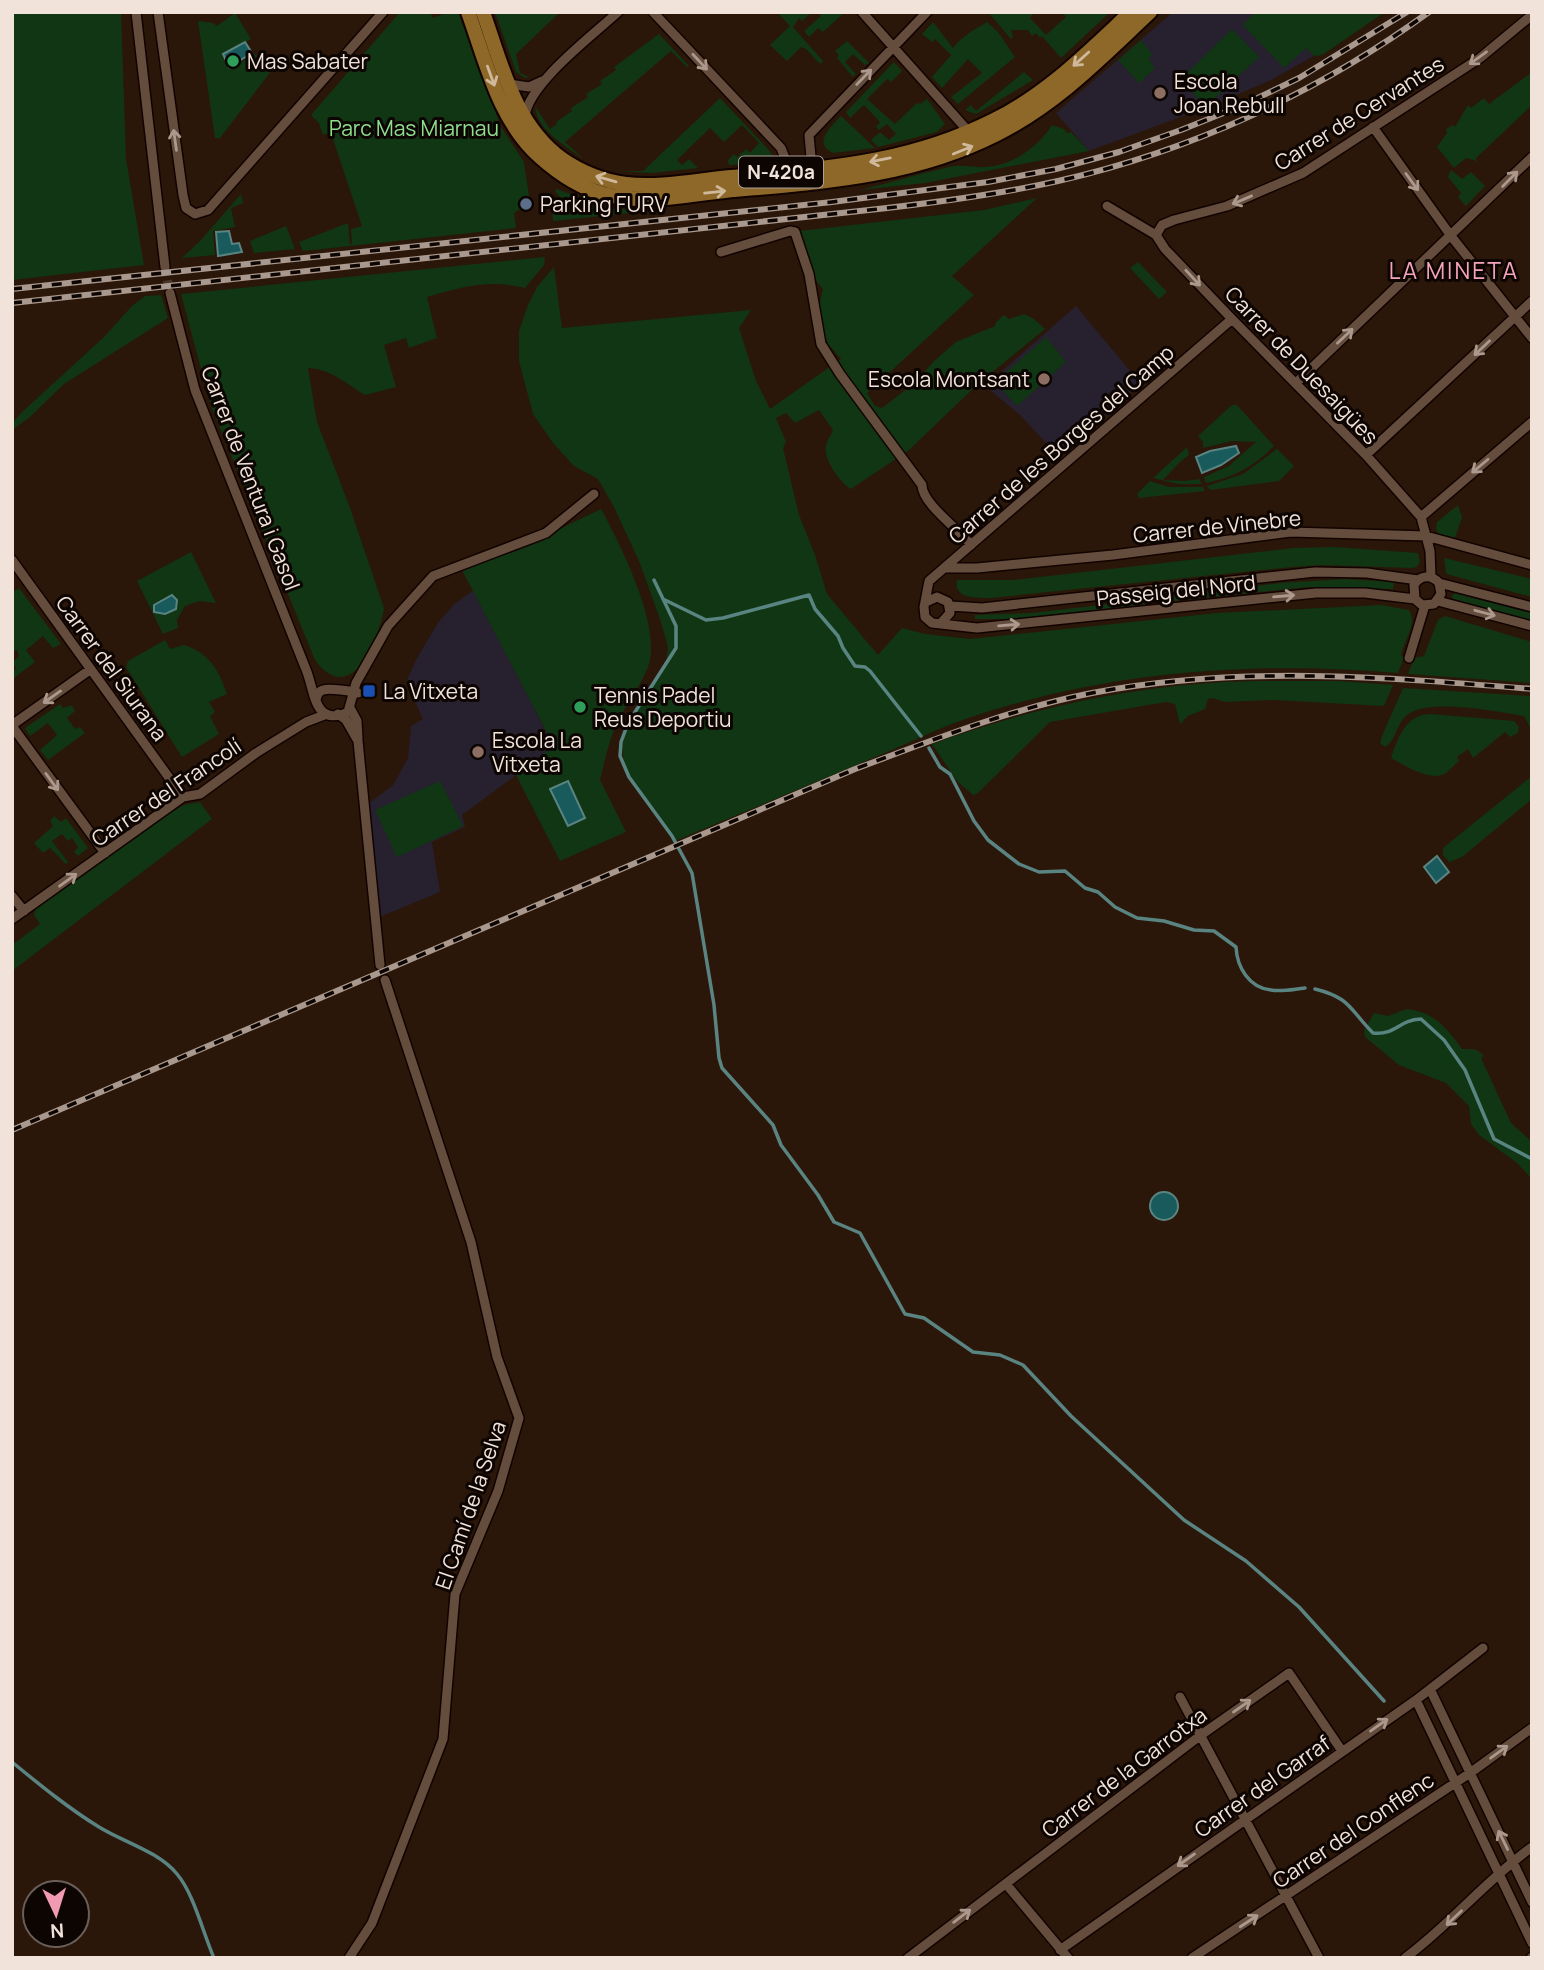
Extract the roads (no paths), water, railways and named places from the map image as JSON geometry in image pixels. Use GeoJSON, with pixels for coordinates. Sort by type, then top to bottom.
{"type":"FeatureCollection","features":[{"type":"Feature","properties":{"kind":"main road","name":"N-420a"},"geometry":{"type":"LineString","coordinates":[[468,12],[510,120],[538,156],[578,184],[626,198],[647,199],[880,174],[953,154],[1040,109],[1087,72],[1150,12]]}},
{"type":"Feature","properties":{"kind":"main road","name":"N-420a"},"geometry":{"type":"LineString","coordinates":[[483,12],[525,121],[548,147],[582,171],[626,184],[647,185],[821,168],[896,157],[943,143],[1006,114],[1047,87],[1130,12]]}},
{"type":"Feature","properties":{"kind":"street"},"geometry":{"type":"LineString","coordinates":[[135,12],[165,267]]}},
{"type":"Feature","properties":{"kind":"street"},"geometry":{"type":"LineString","coordinates":[[158,12],[183,195],[186,208],[195,214],[208,210],[383,12]]}},
{"type":"Feature","properties":{"kind":"street"},"geometry":{"type":"LineString","coordinates":[[525,121],[528,103],[549,76],[618,12]]}},
{"type":"Feature","properties":{"kind":"street"},"geometry":{"type":"LineString","coordinates":[[653,12],[781,148],[785,158],[781,172]]}},
{"type":"Feature","properties":{"kind":"street"},"geometry":{"type":"LineString","coordinates":[[862,12],[969,132]]}},
{"type":"Feature","properties":{"kind":"street"},"geometry":{"type":"LineString","coordinates":[[821,168],[811,156],[809,135],[926,12]]}},
{"type":"Feature","properties":{"kind":"street","name":"Carrer de Cervantes"},"geometry":{"type":"LineString","coordinates":[[1156,235],[1162,225],[1227,206],[1303,173],[1480,58],[1532,16]]}},
{"type":"Feature","properties":{"kind":"street"},"geometry":{"type":"LineString","coordinates":[[509,85],[528,87],[549,76]]}},
{"type":"Feature","properties":{"kind":"street"},"geometry":{"type":"LineString","coordinates":[[1373,128],[1451,236],[1532,338]]}},
{"type":"Feature","properties":{"kind":"street"},"geometry":{"type":"LineString","coordinates":[[1296,383],[1532,157]]}},
{"type":"Feature","properties":{"kind":"street","name":"Carrer de Duesaigües"},"geometry":{"type":"LineString","coordinates":[[1107,205],[1156,235],[1165,249],[1366,455],[1421,517],[1435,580]]}},
{"type":"Feature","properties":{"kind":"street"},"geometry":{"type":"LineString","coordinates":[[721,252],[790,231],[796,232],[809,274],[821,344],[922,485],[922,491],[934,508],[963,534],[971,545]]}},
{"type":"Feature","properties":{"kind":"street","name":"Carrer de Ventura i Gasol"},"geometry":{"type":"LineString","coordinates":[[170,293],[195,390],[307,672],[316,703]]}},
{"type":"Feature","properties":{"kind":"street"},"geometry":{"type":"LineString","coordinates":[[1366,455],[1532,301]]}},
{"type":"Feature","properties":{"kind":"street","name":"Carrer de les Borges del Camp"},"geometry":{"type":"LineString","coordinates":[[926,602],[929,582],[1231,319]]}},
{"type":"Feature","properties":{"kind":"street"},"geometry":{"type":"LineString","coordinates":[[1421,517],[1532,422]]}},
{"type":"Feature","properties":{"kind":"street"},"geometry":{"type":"LineString","coordinates":[[316,703],[327,714],[343,714],[388,626],[433,576],[546,533],[593,494]]}},
{"type":"Feature","properties":{"kind":"street","name":"Carrer de Vinebre"},"geometry":{"type":"LineString","coordinates":[[945,568],[977,568],[1113,555],[1291,533],[1426,536],[1532,565]]}},
{"type":"Feature","properties":{"kind":"street","name":"Carrer del Siurana"},"geometry":{"type":"LineString","coordinates":[[12,560],[183,797]]}},
{"type":"Feature","properties":{"kind":"street","name":"Passeig del Nord"},"geometry":{"type":"LineString","coordinates":[[950,606],[995,607],[1315,572],[1367,573],[1418,580]]}},
{"type":"Feature","properties":{"kind":"street"},"geometry":{"type":"LineString","coordinates":[[1425,606],[1415,599],[1413,589],[1418,580],[1435,580],[1532,607]]}},
{"type":"Feature","properties":{"kind":"street"},"geometry":{"type":"LineString","coordinates":[[1435,580],[1442,590],[1438,601]]}},
{"type":"Feature","properties":{"kind":"street","name":"Passeig del Nord"},"geometry":{"type":"LineString","coordinates":[[941,623],[977,628],[1316,593],[1366,593],[1415,599]]}},
{"type":"Feature","properties":{"kind":"street"},"geometry":{"type":"LineString","coordinates":[[933,597],[941,597],[950,606],[949,617],[941,623],[932,623],[923,612],[926,602],[933,597]]}},
{"type":"Feature","properties":{"kind":"street"},"geometry":{"type":"LineString","coordinates":[[1425,606],[1438,601],[1532,626]]}},
{"type":"Feature","properties":{"kind":"street"},"geometry":{"type":"LineString","coordinates":[[1409,658],[1425,606]]}},
{"type":"Feature","properties":{"kind":"street"},"geometry":{"type":"LineString","coordinates":[[91,669],[12,726],[104,853]]}},
{"type":"Feature","properties":{"kind":"street","name":"Carrer de Ventura i Gasol"},"geometry":{"type":"LineString","coordinates":[[307,672],[325,690]]}},
{"type":"Feature","properties":{"kind":"street"},"geometry":{"type":"LineString","coordinates":[[325,690],[351,694]]}},
{"type":"Feature","properties":{"kind":"street","name":"Carrer del Francolí"},"geometry":{"type":"LineString","coordinates":[[306,722],[319,693],[325,690]]}},
{"type":"Feature","properties":{"kind":"street"},"geometry":{"type":"LineString","coordinates":[[351,694],[358,721],[380,965]]}},
{"type":"Feature","properties":{"kind":"street","name":"Carrer del Francolí"},"geometry":{"type":"LineString","coordinates":[[12,919],[183,797],[201,794],[306,722],[327,714]]}},
{"type":"Feature","properties":{"kind":"street"},"geometry":{"type":"LineString","coordinates":[[338,714],[346,720],[358,741]]}},
{"type":"Feature","properties":{"kind":"street"},"geometry":{"type":"LineString","coordinates":[[12,896],[24,911]]}},
{"type":"Feature","properties":{"kind":"street","name":"El Camí de la Selva"},"geometry":{"type":"LineString","coordinates":[[349,1958],[372,1923],[443,1739],[455,1594],[498,1491],[519,1418],[497,1357],[471,1242],[384,980]]}},
{"type":"Feature","properties":{"kind":"street","name":"Carrer del Garraf"},"geometry":{"type":"LineString","coordinates":[[1060,1950],[1416,1700],[1483,1648]]}},
{"type":"Feature","properties":{"kind":"street","name":"Carrer de la Garrotxa"},"geometry":{"type":"LineString","coordinates":[[908,1958],[1201,1735],[1289,1673],[1342,1751]]}},
{"type":"Feature","properties":{"kind":"street"},"geometry":{"type":"LineString","coordinates":[[1430,1689],[1532,1902]]}},
{"type":"Feature","properties":{"kind":"street"},"geometry":{"type":"LineString","coordinates":[[1180,1697],[1319,1958]]}},
{"type":"Feature","properties":{"kind":"street"},"geometry":{"type":"LineString","coordinates":[[1416,1700],[1532,1943]]}},
{"type":"Feature","properties":{"kind":"street","name":"Carrer del Conflenc"},"geometry":{"type":"LineString","coordinates":[[1192,1958],[1470,1773],[1532,1728]]}},
{"type":"Feature","properties":{"kind":"street"},"geometry":{"type":"LineString","coordinates":[[1405,1958],[1434,1937],[1513,1861],[1532,1847]]}},
{"type":"Feature","properties":{"kind":"street"},"geometry":{"type":"LineString","coordinates":[[1006,1884],[1068,1958]]}},
{"type":"Feature","properties":{"kind":"water","name":"Mas Sabater"},"geometry":{"type":"Polygon","coordinates":[[[245,42],[252,53],[229,67],[223,54],[245,42]]]}},
{"type":"Feature","properties":{"kind":"water"},"geometry":{"type":"Polygon","coordinates":[[[229,231],[232,244],[239,243],[242,252],[218,256],[216,232],[229,231]]]}},
{"type":"Feature","properties":{"kind":"water"},"geometry":{"type":"Polygon","coordinates":[[[1236,446],[1239,453],[1202,473],[1196,457],[1236,446]]]}},
{"type":"Feature","properties":{"kind":"water"},"geometry":{"type":"Polygon","coordinates":[[[172,595],[177,600],[176,609],[165,614],[154,612],[154,605],[172,595]]]}},
{"type":"Feature","properties":{"kind":"water"},"geometry":{"type":"Polygon","coordinates":[[[568,781],[585,818],[568,826],[550,789],[568,781]]]}},
{"type":"Feature","properties":{"kind":"water"},"geometry":{"type":"Polygon","coordinates":[[[1437,856],[1449,872],[1436,883],[1424,867],[1437,856]]]}},
{"type":"Feature","properties":{"kind":"water"},"geometry":{"type":"Polygon","coordinates":[[[1164,1192],[1174,1196],[1178,1206],[1174,1216],[1164,1220],[1154,1216],[1150,1206],[1154,1196],[1164,1192]]]}},
{"type":"Feature","properties":{"kind":"waterway"},"geometry":{"type":"LineString","coordinates":[[654,580],[676,626],[676,648],[628,723],[621,742],[620,756],[629,777],[672,836],[692,873],[722,1068],[773,1125],[781,1145],[818,1195],[834,1222],[860,1233],[905,1314],[924,1318],[973,1352],[1000,1355],[1023,1365],[1071,1416],[1184,1520],[1246,1561],[1299,1607],[1384,1701]]}},
{"type":"Feature","properties":{"kind":"waterway"},"geometry":{"type":"LineString","coordinates":[[665,600],[706,620],[809,595],[815,609],[838,636],[855,666],[865,667],[870,671],[921,736]]}},
{"type":"Feature","properties":{"kind":"waterway"},"geometry":{"type":"LineString","coordinates":[[929,748],[940,767],[950,774],[974,821],[988,840],[1019,864],[1039,872],[1065,871],[1085,888],[1098,892],[1115,907],[1137,918],[1164,921],[1194,930],[1214,931],[1236,947],[1242,969],[1256,985],[1279,991],[1305,988]]}},
{"type":"Feature","properties":{"kind":"waterway"},"geometry":{"type":"LineString","coordinates":[[1315,989],[1343,1001],[1373,1033],[1387,1032],[1407,1022],[1421,1019],[1444,1040],[1465,1070],[1494,1139],[1532,1159]]}},
{"type":"Feature","properties":{"kind":"waterway"},"geometry":{"type":"LineString","coordinates":[[12,1762],[88,1820],[169,1866],[188,1892],[214,1958]]}},
{"type":"Feature","properties":{"kind":"tunnel"},"geometry":{"type":"LineString","coordinates":[[165,267],[170,293]]}},
{"type":"Feature","properties":{"kind":"railway"},"geometry":{"type":"LineString","coordinates":[[12,289],[832,202],[988,182],[1056,169],[1119,152],[1241,106],[1299,78],[1407,12]]}},
{"type":"Feature","properties":{"kind":"railway"},"geometry":{"type":"LineString","coordinates":[[12,303],[893,207],[1035,186],[1157,153],[1252,115],[1343,68],[1429,12]]}},
{"type":"Feature","properties":{"kind":"railway"},"geometry":{"type":"LineString","coordinates":[[12,1130],[855,769],[972,726],[1031,708],[1092,693],[1147,684],[1257,676],[1367,678],[1532,689]]}},
{"type":"Feature","properties":{"kind":"place","name":"Mas Sabater"},"geometry":{"type":"Point","coordinates":[233,61]}},
{"type":"Feature","properties":{"kind":"place","name":"Escola Joan Rebull"},"geometry":{"type":"Point","coordinates":[1160,93]}},
{"type":"Feature","properties":{"kind":"place","name":"Parking FURV"},"geometry":{"type":"Point","coordinates":[526,204]}},
{"type":"Feature","properties":{"kind":"place","name":"Escola Montsant"},"geometry":{"type":"Point","coordinates":[1044,379]}},
{"type":"Feature","properties":{"kind":"place","name":"La Vitxeta"},"geometry":{"type":"Point","coordinates":[369,691]}},
{"type":"Feature","properties":{"kind":"place","name":"Tennis Padel Reus Deportiu"},"geometry":{"type":"Point","coordinates":[580,707]}},
{"type":"Feature","properties":{"kind":"place","name":"Escola La Vitxeta"},"geometry":{"type":"Point","coordinates":[478,752]}},
{"type":"Feature","properties":{"kind":"district","name":"LA MINETA"},"geometry":{"type":"Point","coordinates":[1454,270]}},
{"type":"Feature","properties":{"kind":"park label","name":"Parc Mas Miarnau"},"geometry":{"type":"Point","coordinates":[414,128]}}]}
